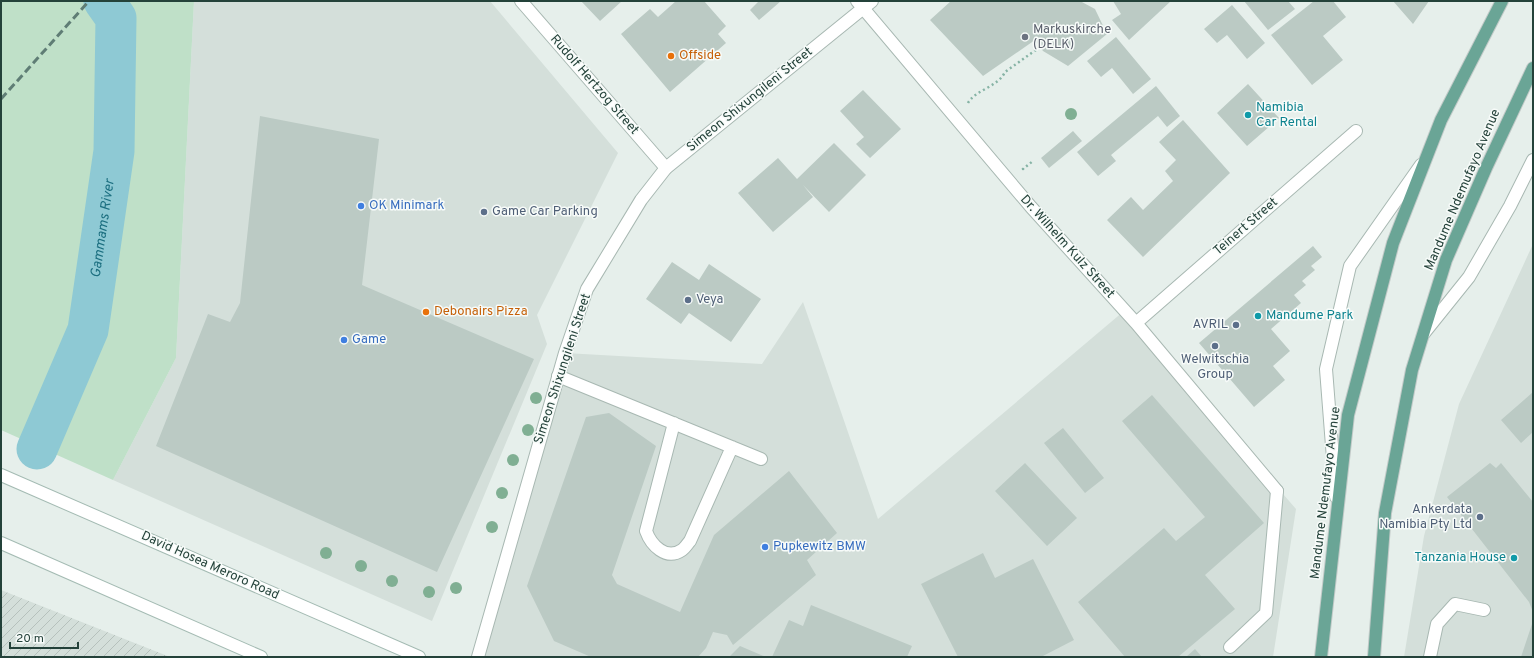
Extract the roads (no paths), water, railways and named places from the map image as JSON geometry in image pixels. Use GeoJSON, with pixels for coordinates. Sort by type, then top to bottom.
{"type":"FeatureCollection","features":[{"type":"Feature","properties":{"kind":"main road","name":"Mandume Ndemufayo Avenue"},"geometry":{"type":"LineString","coordinates":[[1320,657],[1348,415],[1393,243],[1444,113],[1502,1]]}},
{"type":"Feature","properties":{"kind":"main road","name":"Mandume Ndemufayo Avenue"},"geometry":{"type":"LineString","coordinates":[[1374,657],[1385,513],[1412,370],[1446,260],[1486,168],[1533,68]]}},
{"type":"Feature","properties":{"kind":"street","name":"Rudolf Hertzog Street"},"geometry":{"type":"LineString","coordinates":[[522,1],[666,168]]}},
{"type":"Feature","properties":{"kind":"street","name":"Simeon Shixungileni Street"},"geometry":{"type":"LineString","coordinates":[[478,657],[558,376],[587,289],[641,200],[666,168],[864,3]]}},
{"type":"Feature","properties":{"kind":"street","name":"Dr. Wilhelm Kulz Street"},"geometry":{"type":"LineString","coordinates":[[864,3],[1026,202],[1136,323],[1277,491],[1266,613],[1230,647]]}},
{"type":"Feature","properties":{"kind":"street","name":"Teinert Street"},"geometry":{"type":"LineString","coordinates":[[1136,323],[1356,131]]}},
{"type":"Feature","properties":{"kind":"street"},"geometry":{"type":"LineString","coordinates":[[1337,512],[1326,369],[1350,266],[1427,157]]}},
{"type":"Feature","properties":{"kind":"street"},"geometry":{"type":"LineString","coordinates":[[1424,333],[1469,277],[1510,206],[1533,160]]}},
{"type":"Feature","properties":{"kind":"street"},"geometry":{"type":"LineString","coordinates":[[558,376],[761,459]]}},
{"type":"Feature","properties":{"kind":"street"},"geometry":{"type":"LineString","coordinates":[[674,423],[646,531],[650,541],[660,551],[670,554],[682,550],[690,541],[732,447]]}},
{"type":"Feature","properties":{"kind":"street","name":"David Hosea Meroro Road"},"geometry":{"type":"LineString","coordinates":[[1,475],[419,657]]}},
{"type":"Feature","properties":{"kind":"street"},"geometry":{"type":"LineString","coordinates":[[1,542],[262,657]]}},
{"type":"Feature","properties":{"kind":"street"},"geometry":{"type":"LineString","coordinates":[[1430,657],[1436,624],[1455,604],[1484,610]]}},
{"type":"Feature","properties":{"kind":"waterway","name":"Gammams River"},"geometry":{"type":"LineString","coordinates":[[37,449],[88,330],[114,151],[116,18],[104,1]]}},
{"type":"Feature","properties":{"kind":"railway"},"geometry":{"type":"LineString","coordinates":[[1,99],[89,1]]}},
{"type":"Feature","properties":{"kind":"place","name":"Markuskirche (DELK)"},"geometry":{"type":"Point","coordinates":[1025,37]}},
{"type":"Feature","properties":{"kind":"place","name":"Offside"},"geometry":{"type":"Point","coordinates":[671,56]}},
{"type":"Feature","properties":{"kind":"place","name":"Namibia Car Rental"},"geometry":{"type":"Point","coordinates":[1248,115]}},
{"type":"Feature","properties":{"kind":"place","name":"OK Minimark"},"geometry":{"type":"Point","coordinates":[361,206]}},
{"type":"Feature","properties":{"kind":"place","name":"Game Car Parking"},"geometry":{"type":"Point","coordinates":[484,212]}},
{"type":"Feature","properties":{"kind":"place","name":"Veya"},"geometry":{"type":"Point","coordinates":[688,300]}},
{"type":"Feature","properties":{"kind":"place","name":"Debonairs Pizza"},"geometry":{"type":"Point","coordinates":[426,312]}},
{"type":"Feature","properties":{"kind":"place","name":"Mandume Park"},"geometry":{"type":"Point","coordinates":[1258,316]}},
{"type":"Feature","properties":{"kind":"place","name":"AVRIL"},"geometry":{"type":"Point","coordinates":[1236,325]}},
{"type":"Feature","properties":{"kind":"place","name":"Game"},"geometry":{"type":"Point","coordinates":[344,340]}},
{"type":"Feature","properties":{"kind":"place","name":"Welwitschia Group"},"geometry":{"type":"Point","coordinates":[1215,346]}},
{"type":"Feature","properties":{"kind":"place","name":"Ankerdata Namibia Pty Ltd"},"geometry":{"type":"Point","coordinates":[1480,517]}},
{"type":"Feature","properties":{"kind":"place","name":"Pupkewitz BMW"},"geometry":{"type":"Point","coordinates":[765,547]}},
{"type":"Feature","properties":{"kind":"place","name":"Tanzania House"},"geometry":{"type":"Point","coordinates":[1514,558]}}]}
